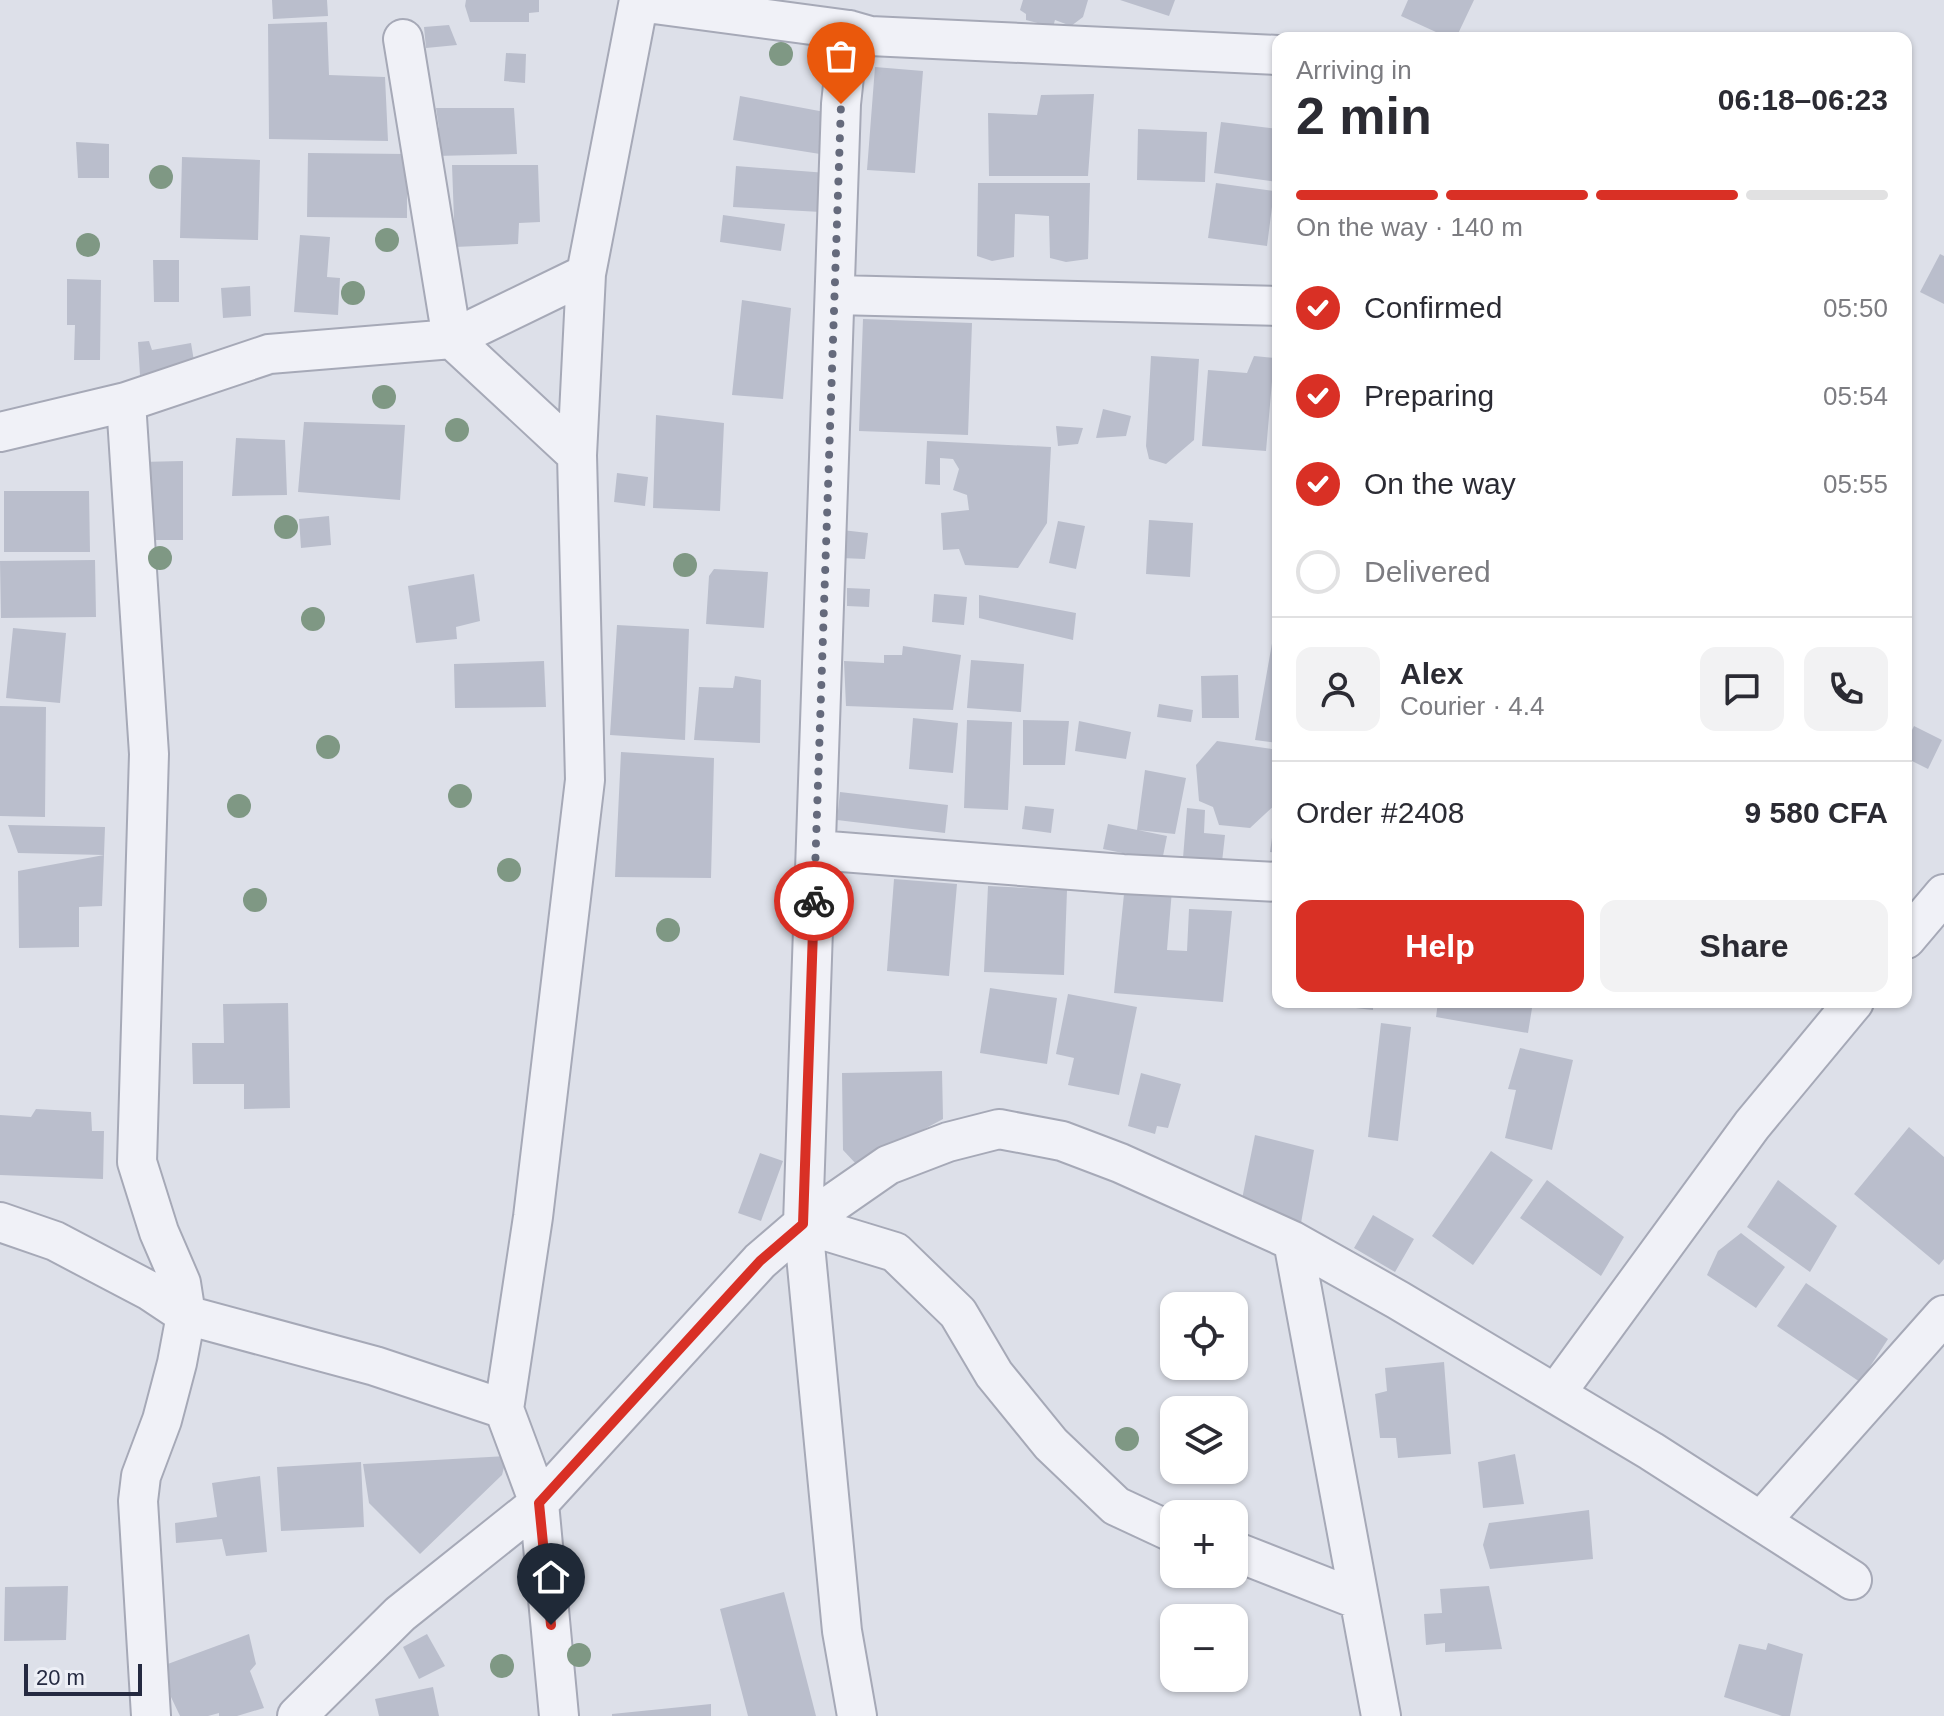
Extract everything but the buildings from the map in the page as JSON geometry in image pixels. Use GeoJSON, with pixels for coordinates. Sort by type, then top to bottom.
{"type":"FeatureCollection","features":[{"type":"Feature","properties":{"kind":"street"},"geometry":{"type":"LineString","coordinates":[[559,1716],[539,1503],[504,1409],[533,1217],[585,780],[577,455],[586,274],[639,1],[849,30],[870,36],[1272,55]]}},
{"type":"Feature","properties":{"kind":"street"},"geometry":{"type":"LineString","coordinates":[[849,30],[841,104],[803,1224],[842,1631],[857,1716]]}},
{"type":"Feature","properties":{"kind":"street"},"geometry":{"type":"LineString","coordinates":[[403,39],[452,339],[577,455]]}},
{"type":"Feature","properties":{"kind":"street"},"geometry":{"type":"LineString","coordinates":[[0,432],[126,402],[269,354],[452,339],[586,274]]}},
{"type":"Feature","properties":{"kind":"street"},"geometry":{"type":"LineString","coordinates":[[835,295],[1272,306]]}},
{"type":"Feature","properties":{"kind":"street"},"geometry":{"type":"LineString","coordinates":[[126,402],[149,754],[137,1162],[159,1232],[181,1283],[186,1315],[162,1420],[141,1476],[138,1501],[151,1716]]}},
{"type":"Feature","properties":{"kind":"street"},"geometry":{"type":"LineString","coordinates":[[816,850],[1123,874],[1272,882]]}},
{"type":"Feature","properties":{"kind":"street"},"geometry":{"type":"LineString","coordinates":[[1912,932],[1944,894]]}},
{"type":"Feature","properties":{"kind":"street"},"geometry":{"type":"LineString","coordinates":[[1556,1393],[1752,1125],[1849,1008]]}},
{"type":"Feature","properties":{"kind":"street"},"geometry":{"type":"LineString","coordinates":[[297,1716],[400,1614],[539,1503],[760,1261],[803,1224],[888,1165],[948,1142],[999,1129],[1062,1141],[1120,1163],[1293,1241],[1556,1393],[1852,1580]]}},
{"type":"Feature","properties":{"kind":"street"},"geometry":{"type":"LineString","coordinates":[[0,1222],[55,1241],[150,1291],[186,1315],[375,1366],[504,1409]]}},
{"type":"Feature","properties":{"kind":"street"},"geometry":{"type":"LineString","coordinates":[[803,1224],[895,1252],[958,1313],[994,1374],[1051,1444],[1116,1506],[1160,1526]]}},
{"type":"Feature","properties":{"kind":"street"},"geometry":{"type":"LineString","coordinates":[[1293,1241],[1381,1716]]}},
{"type":"Feature","properties":{"kind":"street"},"geometry":{"type":"LineString","coordinates":[[1761,1521],[1944,1315]]}},
{"type":"Feature","properties":{"kind":"street"},"geometry":{"type":"LineString","coordinates":[[1248,1556],[1359,1600]]}},
{"type":"Feature","properties":{"kind":"way so far"},"geometry":{"type":"LineString","coordinates":[[814,901],[841,104]]}},
{"type":"Feature","properties":{"kind":"route"},"geometry":{"type":"LineString","coordinates":[[551,1625],[539,1503],[760,1261],[803,1224],[814,901]]}}]}
